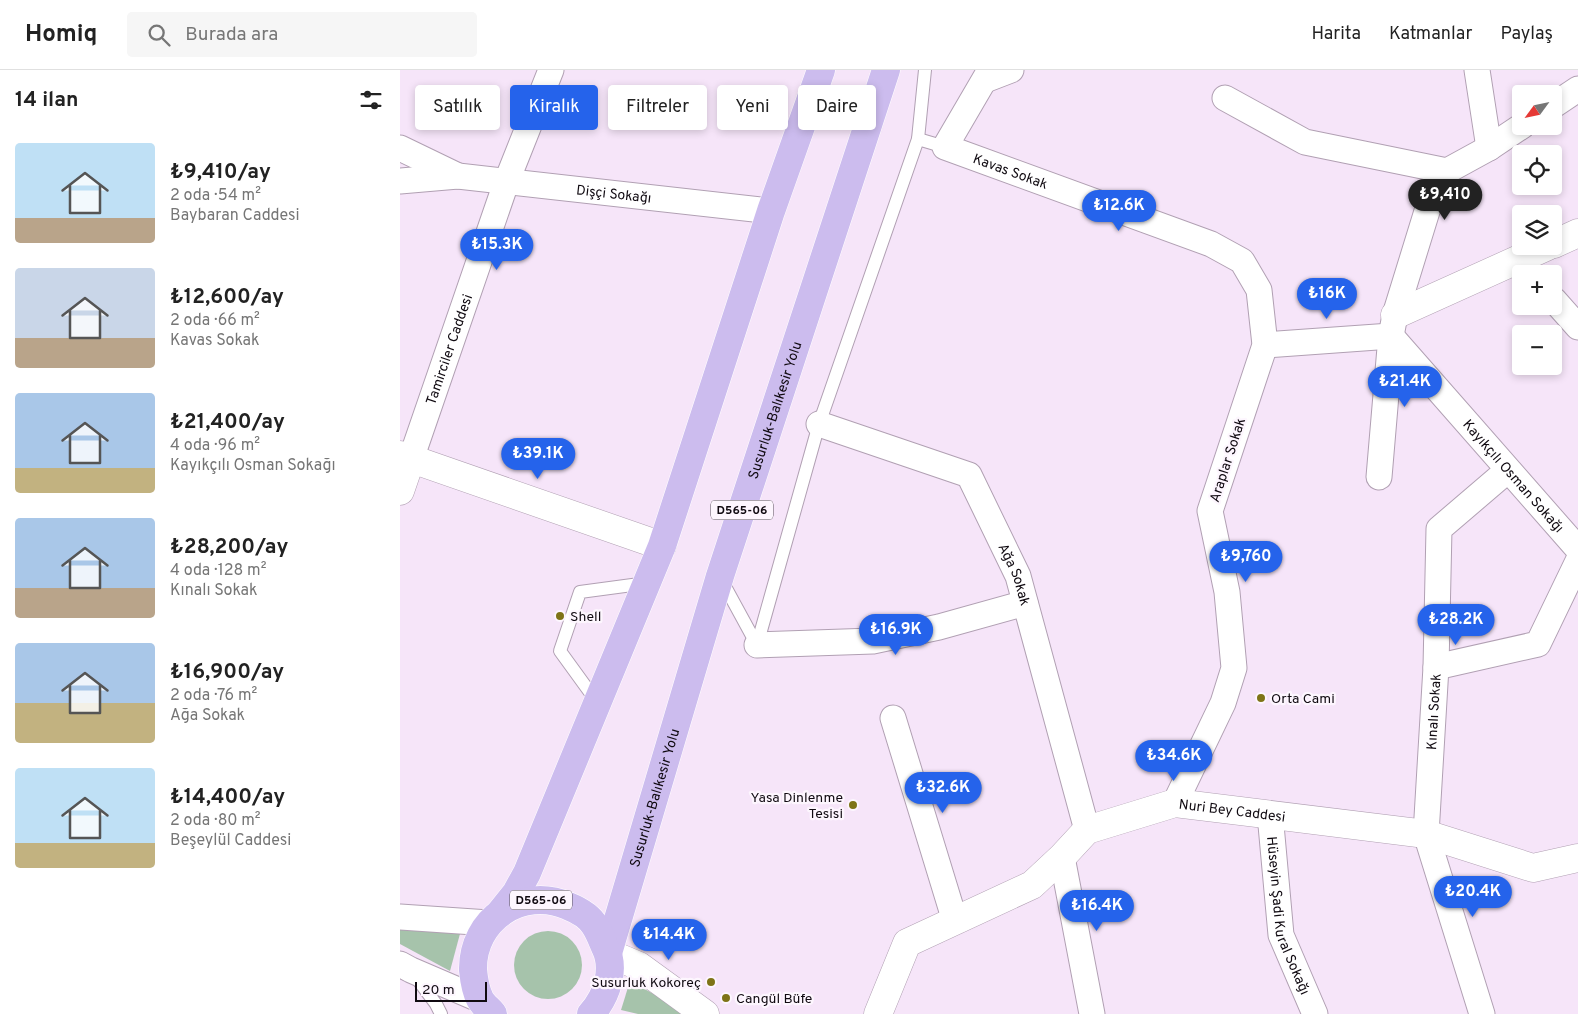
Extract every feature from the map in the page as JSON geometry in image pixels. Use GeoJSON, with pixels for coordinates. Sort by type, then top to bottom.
{"type":"FeatureCollection","features":[{"type":"Feature","properties":{"kind":"highway","name":"D565-06"},"geometry":{"type":"LineString","coordinates":[[485,1009],[474,980],[473,960],[479,940],[516,893],[527,872],[662,546],[771,211],[821,70]]}},
{"type":"Feature","properties":{"kind":"highway","name":"Susurluk-Balıkesir Yolu"},"geometry":{"type":"LineString","coordinates":[[608,953],[720,576],[886,70]]}},
{"type":"Feature","properties":{"kind":"highway","name":"Susurluk-Balıkesir Yolu"},"geometry":{"type":"LineString","coordinates":[[495,918],[513,905],[535,900],[557,901],[578,910],[595,925],[608,953],[610,971],[606,990],[592,1014]]}},
{"type":"Feature","properties":{"kind":"main road"},"geometry":{"type":"LineString","coordinates":[[1562,240],[1578,233]]}},
{"type":"Feature","properties":{"kind":"main road"},"geometry":{"type":"LineString","coordinates":[[1527,265],[1538,255]]}},
{"type":"Feature","properties":{"kind":"main road"},"geometry":{"type":"LineString","coordinates":[[1393,326],[1512,273]]}},
{"type":"Feature","properties":{"kind":"main road"},"geometry":{"type":"LineString","coordinates":[[400,491],[406,457],[662,546]]}},
{"type":"Feature","properties":{"kind":"main road","name":"Nuri Bey Caddesi"},"geometry":{"type":"LineString","coordinates":[[1087,830],[1175,803],[1426,834],[1533,868],[1578,858]]}},
{"type":"Feature","properties":{"kind":"main road"},"geometry":{"type":"LineString","coordinates":[[878,1014],[908,943],[1032,885],[1087,830]]}},
{"type":"Feature","properties":{"kind":"main road"},"geometry":{"type":"LineString","coordinates":[[608,953],[639,966],[705,1014]]}},
{"type":"Feature","properties":{"kind":"street","name":"Tamirciler Caddesi"},"geometry":{"type":"LineString","coordinates":[[406,457],[506,182],[551,70]]}},
{"type":"Feature","properties":{"kind":"street"},"geometry":{"type":"LineString","coordinates":[[945,147],[988,75],[1011,70]]}},
{"type":"Feature","properties":{"kind":"street"},"geometry":{"type":"LineString","coordinates":[[1477,70],[1489,148]]}},
{"type":"Feature","properties":{"kind":"street"},"geometry":{"type":"LineString","coordinates":[[1562,100],[1578,89]]}},
{"type":"Feature","properties":{"kind":"street"},"geometry":{"type":"LineString","coordinates":[[1225,98],[1305,142],[1447,170]]}},
{"type":"Feature","properties":{"kind":"street"},"geometry":{"type":"LineString","coordinates":[[1379,477],[1393,326],[1432,195],[1447,170],[1489,148],[1512,133]]}},
{"type":"Feature","properties":{"kind":"street","name":"Kavas Sokak"},"geometry":{"type":"LineString","coordinates":[[945,147],[1211,244],[1242,261],[1259,290],[1265,345]]}},
{"type":"Feature","properties":{"kind":"street"},"geometry":{"type":"LineString","coordinates":[[400,148],[458,176]]}},
{"type":"Feature","properties":{"kind":"street","name":"Dişçi Sokağı"},"geometry":{"type":"LineString","coordinates":[[458,176],[771,211]]}},
{"type":"Feature","properties":{"kind":"street"},"geometry":{"type":"LineString","coordinates":[[400,181],[458,176]]}},
{"type":"Feature","properties":{"kind":"street"},"geometry":{"type":"LineString","coordinates":[[1562,309],[1578,327]]}},
{"type":"Feature","properties":{"kind":"street"},"geometry":{"type":"LineString","coordinates":[[1265,345],[1393,326]]}},
{"type":"Feature","properties":{"kind":"street","name":"Kayıkçılı Osman Sokağı"},"geometry":{"type":"LineString","coordinates":[[1393,326],[1508,470],[1578,549]]}},
{"type":"Feature","properties":{"kind":"street","name":"Araplar Sokak"},"geometry":{"type":"LineString","coordinates":[[1175,803],[1223,703],[1234,668],[1227,592],[1210,511],[1265,345]]}},
{"type":"Feature","properties":{"kind":"street","name":"Ağa Sokak"},"geometry":{"type":"LineString","coordinates":[[819,424],[969,475],[1018,576],[1087,830]]}},
{"type":"Feature","properties":{"kind":"street","name":"Kınalı Sokak"},"geometry":{"type":"LineString","coordinates":[[1426,834],[1436,667],[1440,529],[1508,470]]}},
{"type":"Feature","properties":{"kind":"street"},"geometry":{"type":"LineString","coordinates":[[1436,667],[1538,644],[1578,562]]}},
{"type":"Feature","properties":{"kind":"street"},"geometry":{"type":"LineString","coordinates":[[757,645],[873,641],[939,627],[1025,603]]}},
{"type":"Feature","properties":{"kind":"street"},"geometry":{"type":"LineString","coordinates":[[893,718],[954,922]]}},
{"type":"Feature","properties":{"kind":"street","name":"Hüseyin Şadi Kural Sokağı"},"geometry":{"type":"LineString","coordinates":[[1270,814],[1281,935],[1315,1014]]}},
{"type":"Feature","properties":{"kind":"street"},"geometry":{"type":"LineString","coordinates":[[1426,834],[1482,1014]]}},
{"type":"Feature","properties":{"kind":"street"},"geometry":{"type":"LineString","coordinates":[[1062,857],[1092,1014]]}},
{"type":"Feature","properties":{"kind":"street"},"geometry":{"type":"LineString","coordinates":[[400,917],[495,918]]}},
{"type":"Feature","properties":{"kind":"street"},"geometry":{"type":"LineString","coordinates":[[405,967],[485,1009]]}},
{"type":"Feature","properties":{"kind":"lane"},"geometry":{"type":"LineString","coordinates":[[757,645],[819,424],[918,138],[925,70]]}},
{"type":"Feature","properties":{"kind":"lane","name":"Kavas Sokak"},"geometry":{"type":"LineString","coordinates":[[918,138],[945,147]]}},
{"type":"Feature","properties":{"kind":"lane"},"geometry":{"type":"LineString","coordinates":[[720,576],[757,645]]}},
{"type":"Feature","properties":{"kind":"lane"},"geometry":{"type":"LineString","coordinates":[[597,702],[560,651],[580,592],[647,583]]}},
{"type":"Feature","properties":{"kind":"lane"},"geometry":{"type":"LineString","coordinates":[[405,967],[436,1004],[440,1014]]}},
{"type":"Feature","properties":{"kind":"green space"},"geometry":{"type":"Polygon","coordinates":[[[400,925],[461,930],[450,971],[400,944],[400,925]]]}},
{"type":"Feature","properties":{"kind":"green space"},"geometry":{"type":"Polygon","coordinates":[[[548,931],[561,934],[572,941],[579,952],[582,965],[579,978],[572,989],[561,996],[548,999],[535,996],[524,989],[517,978],[514,965],[517,952],[524,941],[535,934],[548,931]]]}},
{"type":"Feature","properties":{"kind":"green space"},"geometry":{"type":"Polygon","coordinates":[[[630,981],[690,1014],[638,1014],[621,1010],[630,981]]]}},
{"type":"Feature","properties":{"kind":"place","name":"Shell"},"geometry":{"type":"Point","coordinates":[560,616]}},
{"type":"Feature","properties":{"kind":"place","name":"Orta Cami"},"geometry":{"type":"Point","coordinates":[1261,698]}},
{"type":"Feature","properties":{"kind":"place","name":"Yasa Dinlenme Tesisi"},"geometry":{"type":"Point","coordinates":[853,805]}},
{"type":"Feature","properties":{"kind":"place","name":"Susurluk Kokoreç"},"geometry":{"type":"Point","coordinates":[711,982]}},
{"type":"Feature","properties":{"kind":"place","name":"Cangül Büfe"},"geometry":{"type":"Point","coordinates":[726,998]}}]}
